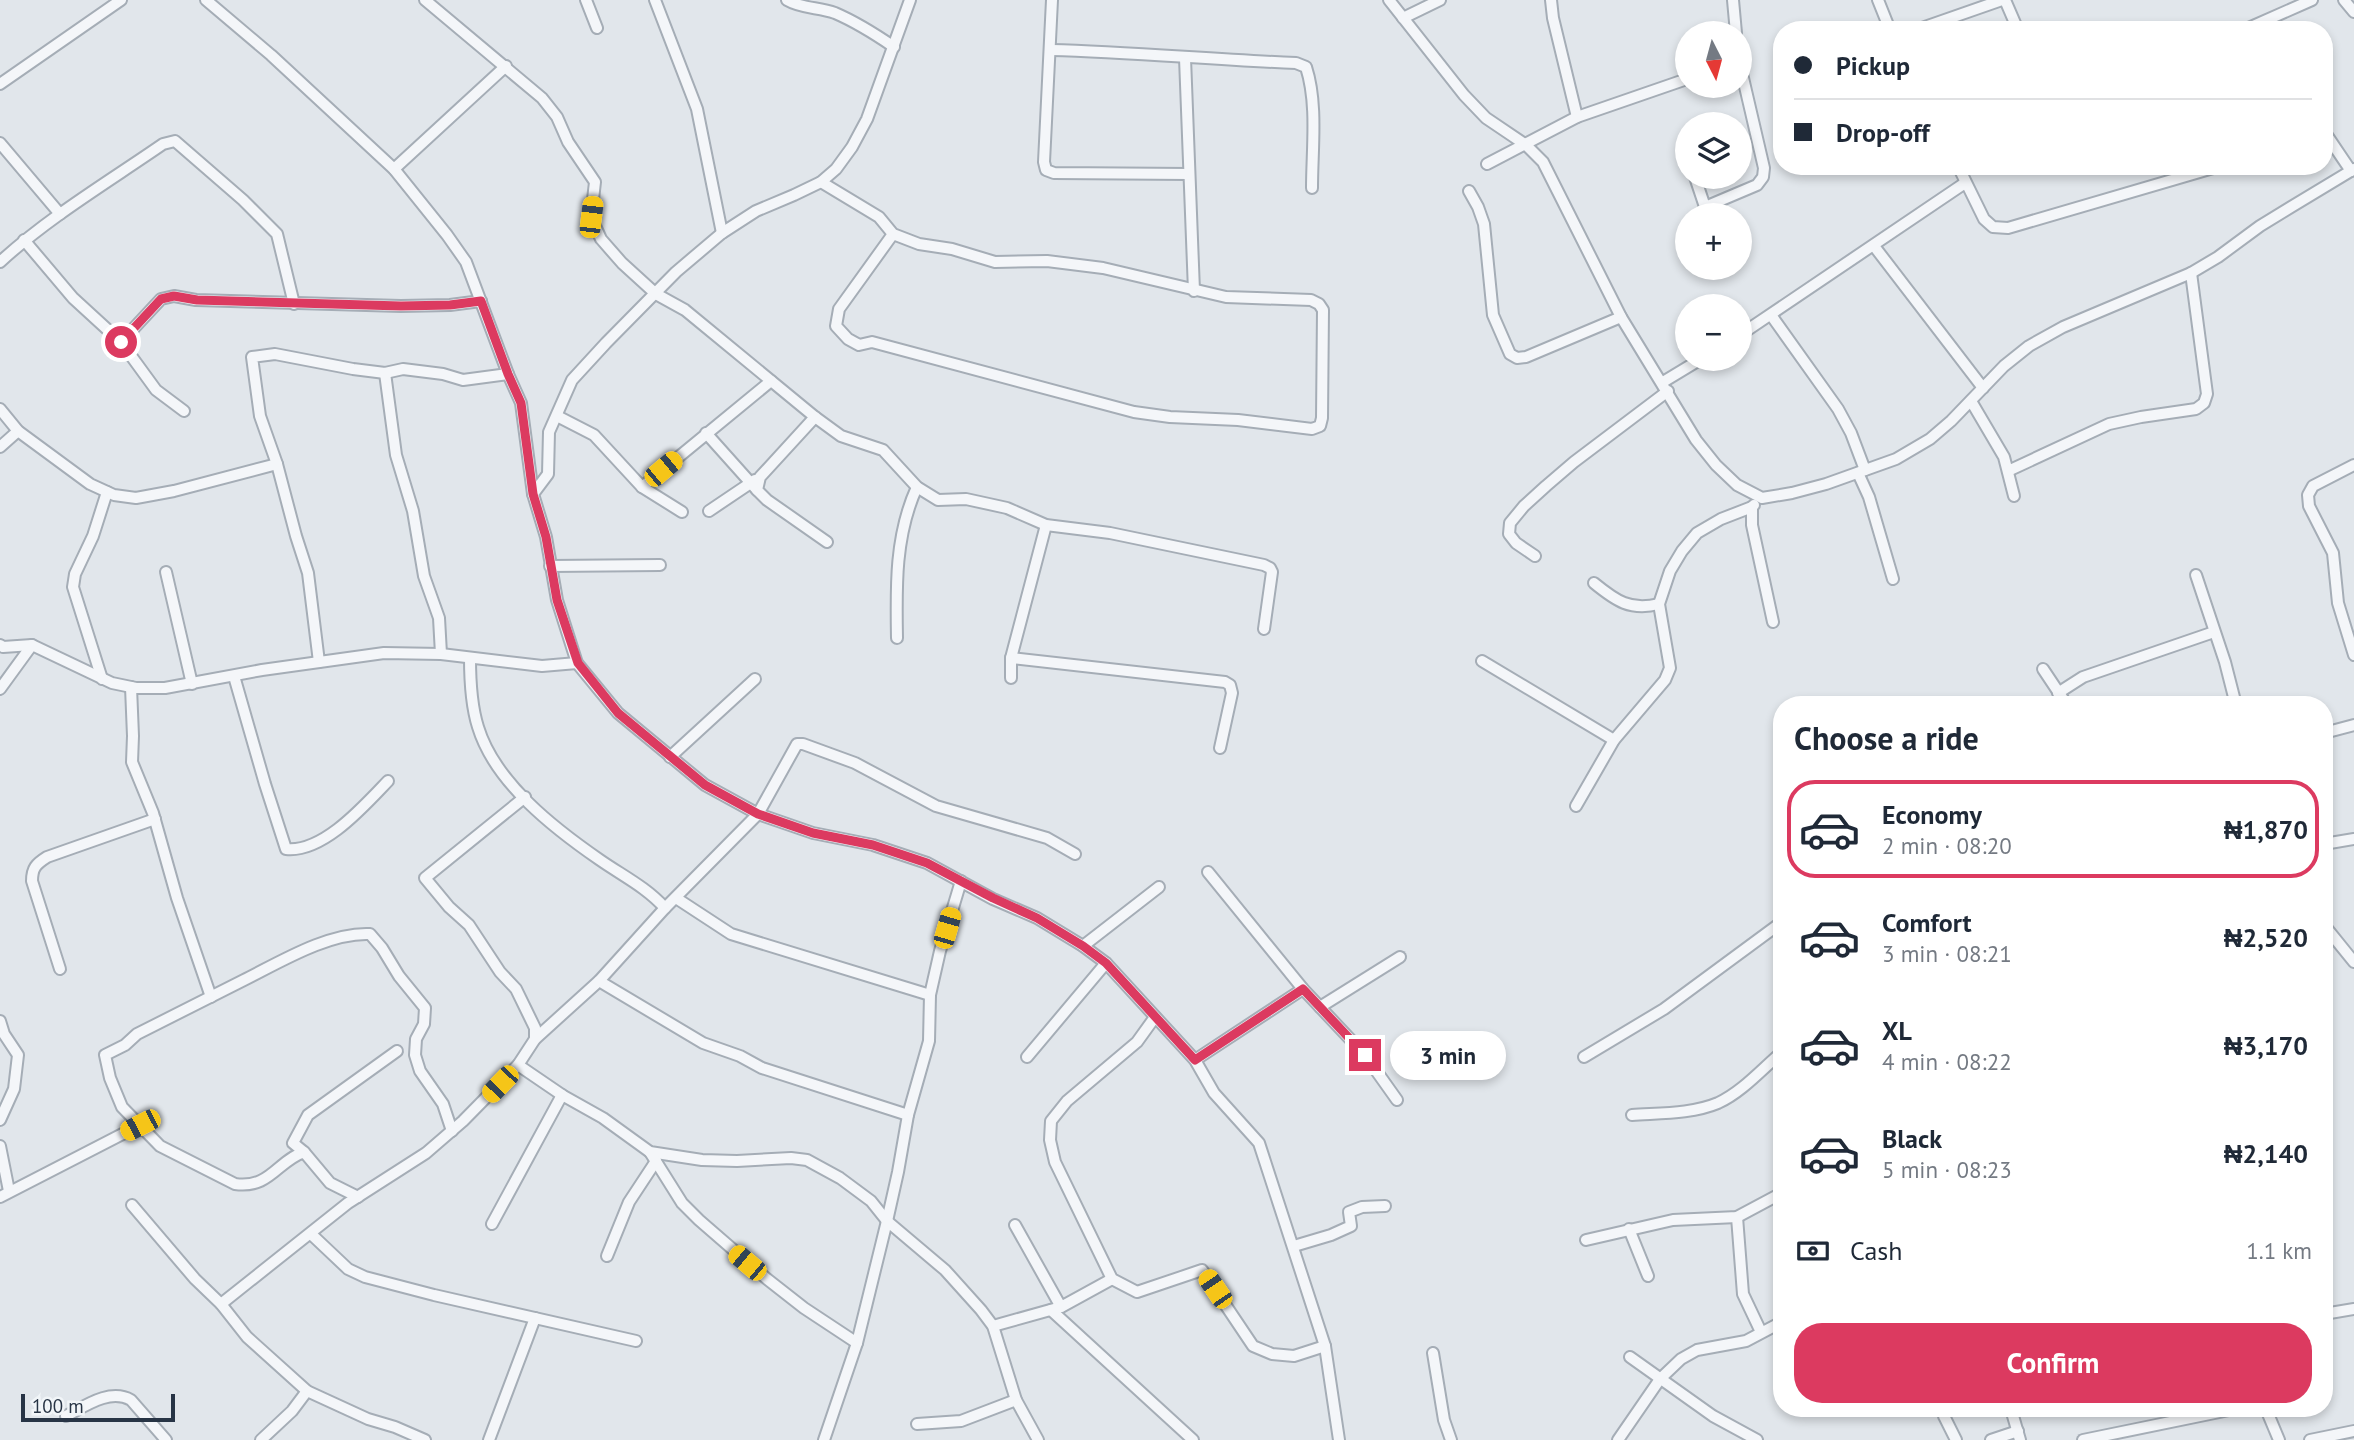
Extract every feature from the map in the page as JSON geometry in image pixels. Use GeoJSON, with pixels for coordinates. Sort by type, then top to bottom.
{"type":"FeatureCollection","features":[{"type":"Feature","properties":{"kind":"street"},"geometry":{"type":"LineString","coordinates":[[0,84],[121,0]]}},
{"type":"Feature","properties":{"kind":"street"},"geometry":{"type":"LineString","coordinates":[[206,0],[271,55],[394,169],[466,262],[521,403],[533,494],[546,537],[557,600],[578,663],[618,713],[705,785],[758,814],[813,833],[873,845],[927,863],[1037,918],[1106,963],[1195,1060],[1214,1093],[1259,1143],[1325,1346],[1339,1440]]}},
{"type":"Feature","properties":{"kind":"street"},"geometry":{"type":"LineString","coordinates":[[425,0],[506,66],[541,98],[556,117],[568,142],[595,182],[591,217],[601,239],[622,263],[656,294],[685,310],[815,417],[841,436],[883,450],[917,487],[938,500],[966,499],[1007,509],[1046,525],[1110,533],[1264,565],[1272,572],[1264,629]]}},
{"type":"Feature","properties":{"kind":"street"},"geometry":{"type":"LineString","coordinates":[[586,0],[597,28]]}},
{"type":"Feature","properties":{"kind":"street"},"geometry":{"type":"LineString","coordinates":[[655,0],[697,110],[722,233]]}},
{"type":"Feature","properties":{"kind":"street"},"geometry":{"type":"LineString","coordinates":[[787,0],[836,14],[873,32],[894,47]]}},
{"type":"Feature","properties":{"kind":"street"},"geometry":{"type":"LineString","coordinates":[[533,494],[548,474],[549,432],[572,380],[606,343],[676,272],[722,233],[756,211],[821,182],[836,169],[867,119],[910,0]]}},
{"type":"Feature","properties":{"kind":"street"},"geometry":{"type":"LineString","coordinates":[[1052,0],[1044,162],[1046,170],[1054,173],[1189,174]]}},
{"type":"Feature","properties":{"kind":"street"},"geometry":{"type":"LineString","coordinates":[[1389,0],[1464,95],[1486,118],[1526,145],[1543,162],[1556,183],[1621,317],[1696,440],[1737,485],[1762,498]]}},
{"type":"Feature","properties":{"kind":"street"},"geometry":{"type":"LineString","coordinates":[[1403,18],[1440,0]]}},
{"type":"Feature","properties":{"kind":"street"},"geometry":{"type":"LineString","coordinates":[[1551,0],[1577,117]]}},
{"type":"Feature","properties":{"kind":"street"},"geometry":{"type":"LineString","coordinates":[[1733,0],[1735,21]]}},
{"type":"Feature","properties":{"kind":"street"},"geometry":{"type":"LineString","coordinates":[[1878,0],[1886,21]]}},
{"type":"Feature","properties":{"kind":"street"},"geometry":{"type":"LineString","coordinates":[[1942,21],[2004,0],[2014,21]]}},
{"type":"Feature","properties":{"kind":"street"},"geometry":{"type":"LineString","coordinates":[[2264,21],[2312,0]]}},
{"type":"Feature","properties":{"kind":"street"},"geometry":{"type":"LineString","coordinates":[[2344,0],[2354,12]]}},
{"type":"Feature","properties":{"kind":"street"},"geometry":{"type":"LineString","coordinates":[[1051,50],[1129,52],[1185,58],[1296,63],[1306,67],[1310,81],[1312,120],[1312,188]]}},
{"type":"Feature","properties":{"kind":"street"},"geometry":{"type":"LineString","coordinates":[[1185,58],[1194,291]]}},
{"type":"Feature","properties":{"kind":"street"},"geometry":{"type":"LineString","coordinates":[[394,169],[506,66]]}},
{"type":"Feature","properties":{"kind":"street"},"geometry":{"type":"LineString","coordinates":[[1487,164],[1577,117],[1675,83]]}},
{"type":"Feature","properties":{"kind":"street"},"geometry":{"type":"LineString","coordinates":[[1722,203],[1757,185],[1763,177],[1764,168],[1748,98]]}},
{"type":"Feature","properties":{"kind":"street"},"geometry":{"type":"LineString","coordinates":[[0,262],[24,240],[60,214],[163,144],[175,141],[243,200],[277,234],[294,304]]}},
{"type":"Feature","properties":{"kind":"street"},"geometry":{"type":"LineString","coordinates":[[0,143],[60,214]]}},
{"type":"Feature","properties":{"kind":"street"},"geometry":{"type":"LineString","coordinates":[[1576,806],[1614,740],[1665,680],[1670,668],[1659,604],[1670,571],[1697,533],[1721,519],[1752,507],[1762,498],[1792,493],[1862,471],[1896,459],[1930,439],[2004,366],[2029,346],[2063,327],[2191,273],[2260,226],[2353,170],[2333,143]]}},
{"type":"Feature","properties":{"kind":"street"},"geometry":{"type":"LineString","coordinates":[[1962,175],[1984,219],[1993,227],[2008,228],[2189,175]]}},
{"type":"Feature","properties":{"kind":"street"},"geometry":{"type":"LineString","coordinates":[[821,182],[879,217],[893,234],[919,244],[952,249],[995,262],[1047,261],[1103,268],[1226,297],[1311,300],[1323,310],[1320,426],[1312,429],[1134,412],[872,342],[859,345],[848,339],[836,326],[839,309],[893,234]]}},
{"type":"Feature","properties":{"kind":"street"},"geometry":{"type":"LineString","coordinates":[[1752,328],[1965,183]]}},
{"type":"Feature","properties":{"kind":"street"},"geometry":{"type":"LineString","coordinates":[[1469,191],[1484,224],[1493,315],[1510,354],[1517,358],[1526,357],[1621,317]]}},
{"type":"Feature","properties":{"kind":"street"},"geometry":{"type":"LineString","coordinates":[[24,240],[73,298],[121,342],[156,390],[184,411]]}},
{"type":"Feature","properties":{"kind":"street"},"geometry":{"type":"LineString","coordinates":[[1874,246],[1983,388]]}},
{"type":"Feature","properties":{"kind":"street"},"geometry":{"type":"LineString","coordinates":[[2008,471],[2109,424],[2141,416],[2196,409],[2204,403],[2207,394],[2191,273]]}},
{"type":"Feature","properties":{"kind":"street"},"geometry":{"type":"LineString","coordinates":[[121,342],[161,299],[174,296],[197,300],[414,306],[481,301]]}},
{"type":"Feature","properties":{"kind":"street"},"geometry":{"type":"LineString","coordinates":[[1772,315],[1838,409],[1851,433],[1893,579]]}},
{"type":"Feature","properties":{"kind":"street"},"geometry":{"type":"LineString","coordinates":[[319,662],[308,573],[277,464],[260,416],[252,357],[275,354],[384,373],[403,369],[443,374],[463,380],[508,374]]}},
{"type":"Feature","properties":{"kind":"street"},"geometry":{"type":"LineString","coordinates":[[1535,556],[1516,543],[1509,534],[1510,523],[1524,506],[1574,462],[1686,371]]}},
{"type":"Feature","properties":{"kind":"street"},"geometry":{"type":"LineString","coordinates":[[384,373],[396,455],[413,511],[424,576],[439,618],[441,654]]}},
{"type":"Feature","properties":{"kind":"street"},"geometry":{"type":"LineString","coordinates":[[642,487],[771,381]]}},
{"type":"Feature","properties":{"kind":"street"},"geometry":{"type":"LineString","coordinates":[[1971,401],[2004,457],[2014,496]]}},
{"type":"Feature","properties":{"kind":"street"},"geometry":{"type":"LineString","coordinates":[[0,409],[18,431],[90,484],[114,495],[136,498],[203,485],[277,464]]}},
{"type":"Feature","properties":{"kind":"street"},"geometry":{"type":"LineString","coordinates":[[557,416],[594,435],[642,487],[682,512]]}},
{"type":"Feature","properties":{"kind":"street"},"geometry":{"type":"LineString","coordinates":[[709,511],[756,483],[815,417]]}},
{"type":"Feature","properties":{"kind":"street"},"geometry":{"type":"LineString","coordinates":[[0,447],[18,431]]}},
{"type":"Feature","properties":{"kind":"street"},"geometry":{"type":"LineString","coordinates":[[706,433],[756,483],[767,500],[827,542]]}},
{"type":"Feature","properties":{"kind":"street"},"geometry":{"type":"LineString","coordinates":[[2354,465],[2313,486],[2308,495],[2309,506],[2333,553],[2338,603],[2354,655]]}},
{"type":"Feature","properties":{"kind":"street"},"geometry":{"type":"LineString","coordinates":[[897,638],[896,584],[900,540],[907,510],[917,487]]}},
{"type":"Feature","properties":{"kind":"street"},"geometry":{"type":"LineString","coordinates":[[102,678],[73,587],[75,574],[93,536],[107,492]]}},
{"type":"Feature","properties":{"kind":"street"},"geometry":{"type":"LineString","coordinates":[[1752,507],[1752,525],[1773,622]]}},
{"type":"Feature","properties":{"kind":"street"},"geometry":{"type":"LineString","coordinates":[[1011,678],[1011,658],[1046,525]]}},
{"type":"Feature","properties":{"kind":"street"},"geometry":{"type":"LineString","coordinates":[[550,566],[660,565]]}},
{"type":"Feature","properties":{"kind":"street"},"geometry":{"type":"LineString","coordinates":[[166,572],[192,684]]}},
{"type":"Feature","properties":{"kind":"street"},"geometry":{"type":"LineString","coordinates":[[2196,575],[2234,696]]}},
{"type":"Feature","properties":{"kind":"street"},"geometry":{"type":"LineString","coordinates":[[1594,583],[1609,596],[1626,604],[1642,608],[1659,604]]}},
{"type":"Feature","properties":{"kind":"street"},"geometry":{"type":"LineString","coordinates":[[2059,693],[2083,677],[2214,632]]}},
{"type":"Feature","properties":{"kind":"street"},"geometry":{"type":"LineString","coordinates":[[0,645],[32,645],[102,678],[131,687],[165,688],[262,670],[384,653],[441,654],[542,666],[578,663]]}},
{"type":"Feature","properties":{"kind":"street"},"geometry":{"type":"LineString","coordinates":[[0,689],[32,645]]}},
{"type":"Feature","properties":{"kind":"street"},"geometry":{"type":"LineString","coordinates":[[470,658],[471,692],[479,730],[508,782],[558,829],[647,890],[665,908]]}},
{"type":"Feature","properties":{"kind":"street"},"geometry":{"type":"LineString","coordinates":[[1011,658],[1225,682],[1230,685],[1232,693],[1220,748]]}},
{"type":"Feature","properties":{"kind":"street"},"geometry":{"type":"LineString","coordinates":[[1482,661],[1614,740]]}},
{"type":"Feature","properties":{"kind":"street"},"geometry":{"type":"LineString","coordinates":[[2043,669],[2061,696]]}},
{"type":"Feature","properties":{"kind":"street"},"geometry":{"type":"LineString","coordinates":[[234,676],[286,849],[299,850],[329,835],[351,818],[388,781]]}},
{"type":"Feature","properties":{"kind":"street"},"geometry":{"type":"LineString","coordinates":[[670,757],[755,679]]}},
{"type":"Feature","properties":{"kind":"street"},"geometry":{"type":"LineString","coordinates":[[131,687],[132,762],[155,819],[177,898],[211,997]]}},
{"type":"Feature","properties":{"kind":"street"},"geometry":{"type":"LineString","coordinates":[[2333,731],[2354,725]]}},
{"type":"Feature","properties":{"kind":"street"},"geometry":{"type":"LineString","coordinates":[[221,1304],[358,1197],[426,1153],[452,1131],[518,1065],[535,1039],[599,981],[665,908],[758,814],[797,744],[855,763],[936,806],[1047,838],[1075,855]]}},
{"type":"Feature","properties":{"kind":"street"},"geometry":{"type":"LineString","coordinates":[[524,797],[425,878],[449,907],[469,925],[500,972],[516,989],[536,1028],[535,1039]]}},
{"type":"Feature","properties":{"kind":"street"},"geometry":{"type":"LineString","coordinates":[[60,969],[32,881],[32,871],[47,857],[155,819]]}},
{"type":"Feature","properties":{"kind":"street"},"geometry":{"type":"LineString","coordinates":[[2333,842],[2354,839]]}},
{"type":"Feature","properties":{"kind":"street"},"geometry":{"type":"LineString","coordinates":[[1208,872],[1303,989],[1365,1055],[1397,1100]]}},
{"type":"Feature","properties":{"kind":"street"},"geometry":{"type":"LineString","coordinates":[[824,1440],[857,1343],[887,1221],[908,1115],[929,1041],[930,995],[961,881]]}},
{"type":"Feature","properties":{"kind":"street"},"geometry":{"type":"LineString","coordinates":[[1083,946],[1160,887]]}},
{"type":"Feature","properties":{"kind":"street"},"geometry":{"type":"LineString","coordinates":[[676,898],[731,934],[930,995]]}},
{"type":"Feature","properties":{"kind":"street"},"geometry":{"type":"LineString","coordinates":[[1584,1057],[1664,1009],[1773,929]]}},
{"type":"Feature","properties":{"kind":"street"},"geometry":{"type":"LineString","coordinates":[[304,1152],[294,1156],[261,1182],[247,1186],[235,1184],[160,1146],[122,1107],[110,1077],[106,1055],[125,1045],[137,1034],[327,941],[358,933],[370,934],[425,1008],[424,1024],[416,1039],[415,1055],[420,1071],[443,1104],[452,1131]]}},
{"type":"Feature","properties":{"kind":"street"},"geometry":{"type":"LineString","coordinates":[[2333,936],[2354,962]]}},
{"type":"Feature","properties":{"kind":"street"},"geometry":{"type":"LineString","coordinates":[[1320,1007],[1400,957]]}},
{"type":"Feature","properties":{"kind":"street"},"geometry":{"type":"LineString","coordinates":[[1027,1057],[1106,963]]}},
{"type":"Feature","properties":{"kind":"street"},"geometry":{"type":"LineString","coordinates":[[599,981],[703,1042],[740,1056],[762,1068],[908,1115]]}},
{"type":"Feature","properties":{"kind":"street"},"geometry":{"type":"LineString","coordinates":[[1195,1060],[1303,989]]}},
{"type":"Feature","properties":{"kind":"street"},"geometry":{"type":"LineString","coordinates":[[1155,1017],[1137,1042],[1067,1101],[1051,1121],[1050,1140],[1055,1162],[1112,1279],[1137,1292],[1202,1270],[1253,1346],[1272,1354],[1294,1356],[1325,1346]]}},
{"type":"Feature","properties":{"kind":"street"},"geometry":{"type":"LineString","coordinates":[[0,1021],[4,1034],[18,1055],[14,1089],[0,1120]]}},
{"type":"Feature","properties":{"kind":"street"},"geometry":{"type":"LineString","coordinates":[[358,1197],[330,1183],[293,1143],[308,1115],[397,1051]]}},
{"type":"Feature","properties":{"kind":"street"},"geometry":{"type":"LineString","coordinates":[[1632,1115],[1689,1110],[1717,1103],[1773,1060]]}},
{"type":"Feature","properties":{"kind":"street"},"geometry":{"type":"LineString","coordinates":[[518,1065],[562,1095],[603,1118],[653,1156],[682,1203],[717,1237],[804,1308],[857,1343]]}},
{"type":"Feature","properties":{"kind":"street"},"geometry":{"type":"LineString","coordinates":[[492,1224],[562,1095]]}},
{"type":"Feature","properties":{"kind":"street"},"geometry":{"type":"LineString","coordinates":[[0,1146],[5,1194],[140,1125]]}},
{"type":"Feature","properties":{"kind":"street"},"geometry":{"type":"LineString","coordinates":[[653,1156],[737,1161],[792,1158],[807,1160],[850,1185],[871,1201],[887,1221],[945,1270],[993,1326],[1016,1399],[1038,1440]]}},
{"type":"Feature","properties":{"kind":"street"},"geometry":{"type":"LineString","coordinates":[[607,1256],[629,1202],[653,1156]]}},
{"type":"Feature","properties":{"kind":"street"},"geometry":{"type":"LineString","coordinates":[[1586,1240],[1673,1220],[1737,1217],[1773,1198]]}},
{"type":"Feature","properties":{"kind":"street"},"geometry":{"type":"LineString","coordinates":[[132,1205],[247,1337],[307,1391],[368,1419],[425,1440]]}},
{"type":"Feature","properties":{"kind":"street"},"geometry":{"type":"LineString","coordinates":[[1294,1245],[1331,1235],[1351,1226],[1349,1212],[1362,1207],[1385,1206]]}},
{"type":"Feature","properties":{"kind":"street"},"geometry":{"type":"LineString","coordinates":[[1737,1217],[1743,1294],[1761,1332]]}},
{"type":"Feature","properties":{"kind":"street"},"geometry":{"type":"LineString","coordinates":[[1015,1225],[1056,1309],[1193,1440]]}},
{"type":"Feature","properties":{"kind":"street"},"geometry":{"type":"LineString","coordinates":[[1629,1229],[1648,1276]]}},
{"type":"Feature","properties":{"kind":"street"},"geometry":{"type":"LineString","coordinates":[[311,1234],[348,1269],[365,1278],[636,1340]]}},
{"type":"Feature","properties":{"kind":"street"},"geometry":{"type":"LineString","coordinates":[[993,1326],[1056,1309],[1112,1279]]}},
{"type":"Feature","properties":{"kind":"street"},"geometry":{"type":"LineString","coordinates":[[2333,1312],[2354,1309]]}},
{"type":"Feature","properties":{"kind":"street"},"geometry":{"type":"LineString","coordinates":[[489,1440],[535,1318]]}},
{"type":"Feature","properties":{"kind":"street"},"geometry":{"type":"LineString","coordinates":[[1618,1440],[1660,1379],[1681,1359],[1697,1350],[1746,1341],[1773,1326]]}},
{"type":"Feature","properties":{"kind":"street"},"geometry":{"type":"LineString","coordinates":[[1433,1353],[1444,1420],[1451,1440]]}},
{"type":"Feature","properties":{"kind":"street"},"geometry":{"type":"LineString","coordinates":[[1630,1357],[1713,1416],[1757,1440]]}},
{"type":"Feature","properties":{"kind":"street"},"geometry":{"type":"LineString","coordinates":[[261,1440],[292,1411],[307,1391]]}},
{"type":"Feature","properties":{"kind":"street"},"geometry":{"type":"LineString","coordinates":[[66,1416],[102,1399],[123,1395],[131,1400],[166,1440]]}},
{"type":"Feature","properties":{"kind":"street"},"geometry":{"type":"LineString","coordinates":[[917,1424],[961,1421],[1016,1399]]}},
{"type":"Feature","properties":{"kind":"street"},"geometry":{"type":"LineString","coordinates":[[1944,1417],[1956,1440]]}},
{"type":"Feature","properties":{"kind":"street"},"geometry":{"type":"LineString","coordinates":[[1991,1440],[2019,1436],[2013,1417]]}},
{"type":"Feature","properties":{"kind":"street"},"geometry":{"type":"LineString","coordinates":[[2083,1440],[2195,1417]]}},
{"type":"Feature","properties":{"kind":"street"},"geometry":{"type":"LineString","coordinates":[[2269,1417],[2278,1440]]}},
{"type":"Feature","properties":{"kind":"street"},"geometry":{"type":"LineString","coordinates":[[2310,1440],[2354,1431]]}},
{"type":"Feature","properties":{"kind":"route"},"geometry":{"type":"LineString","coordinates":[[121,342],[161,299],[174,296],[197,300],[401,306],[481,301],[521,403],[533,494],[546,537],[557,600],[578,663],[618,713],[705,785],[758,814],[813,833],[873,845],[927,863],[1037,918],[1106,963],[1195,1060],[1303,989],[1365,1055]]}}]}
